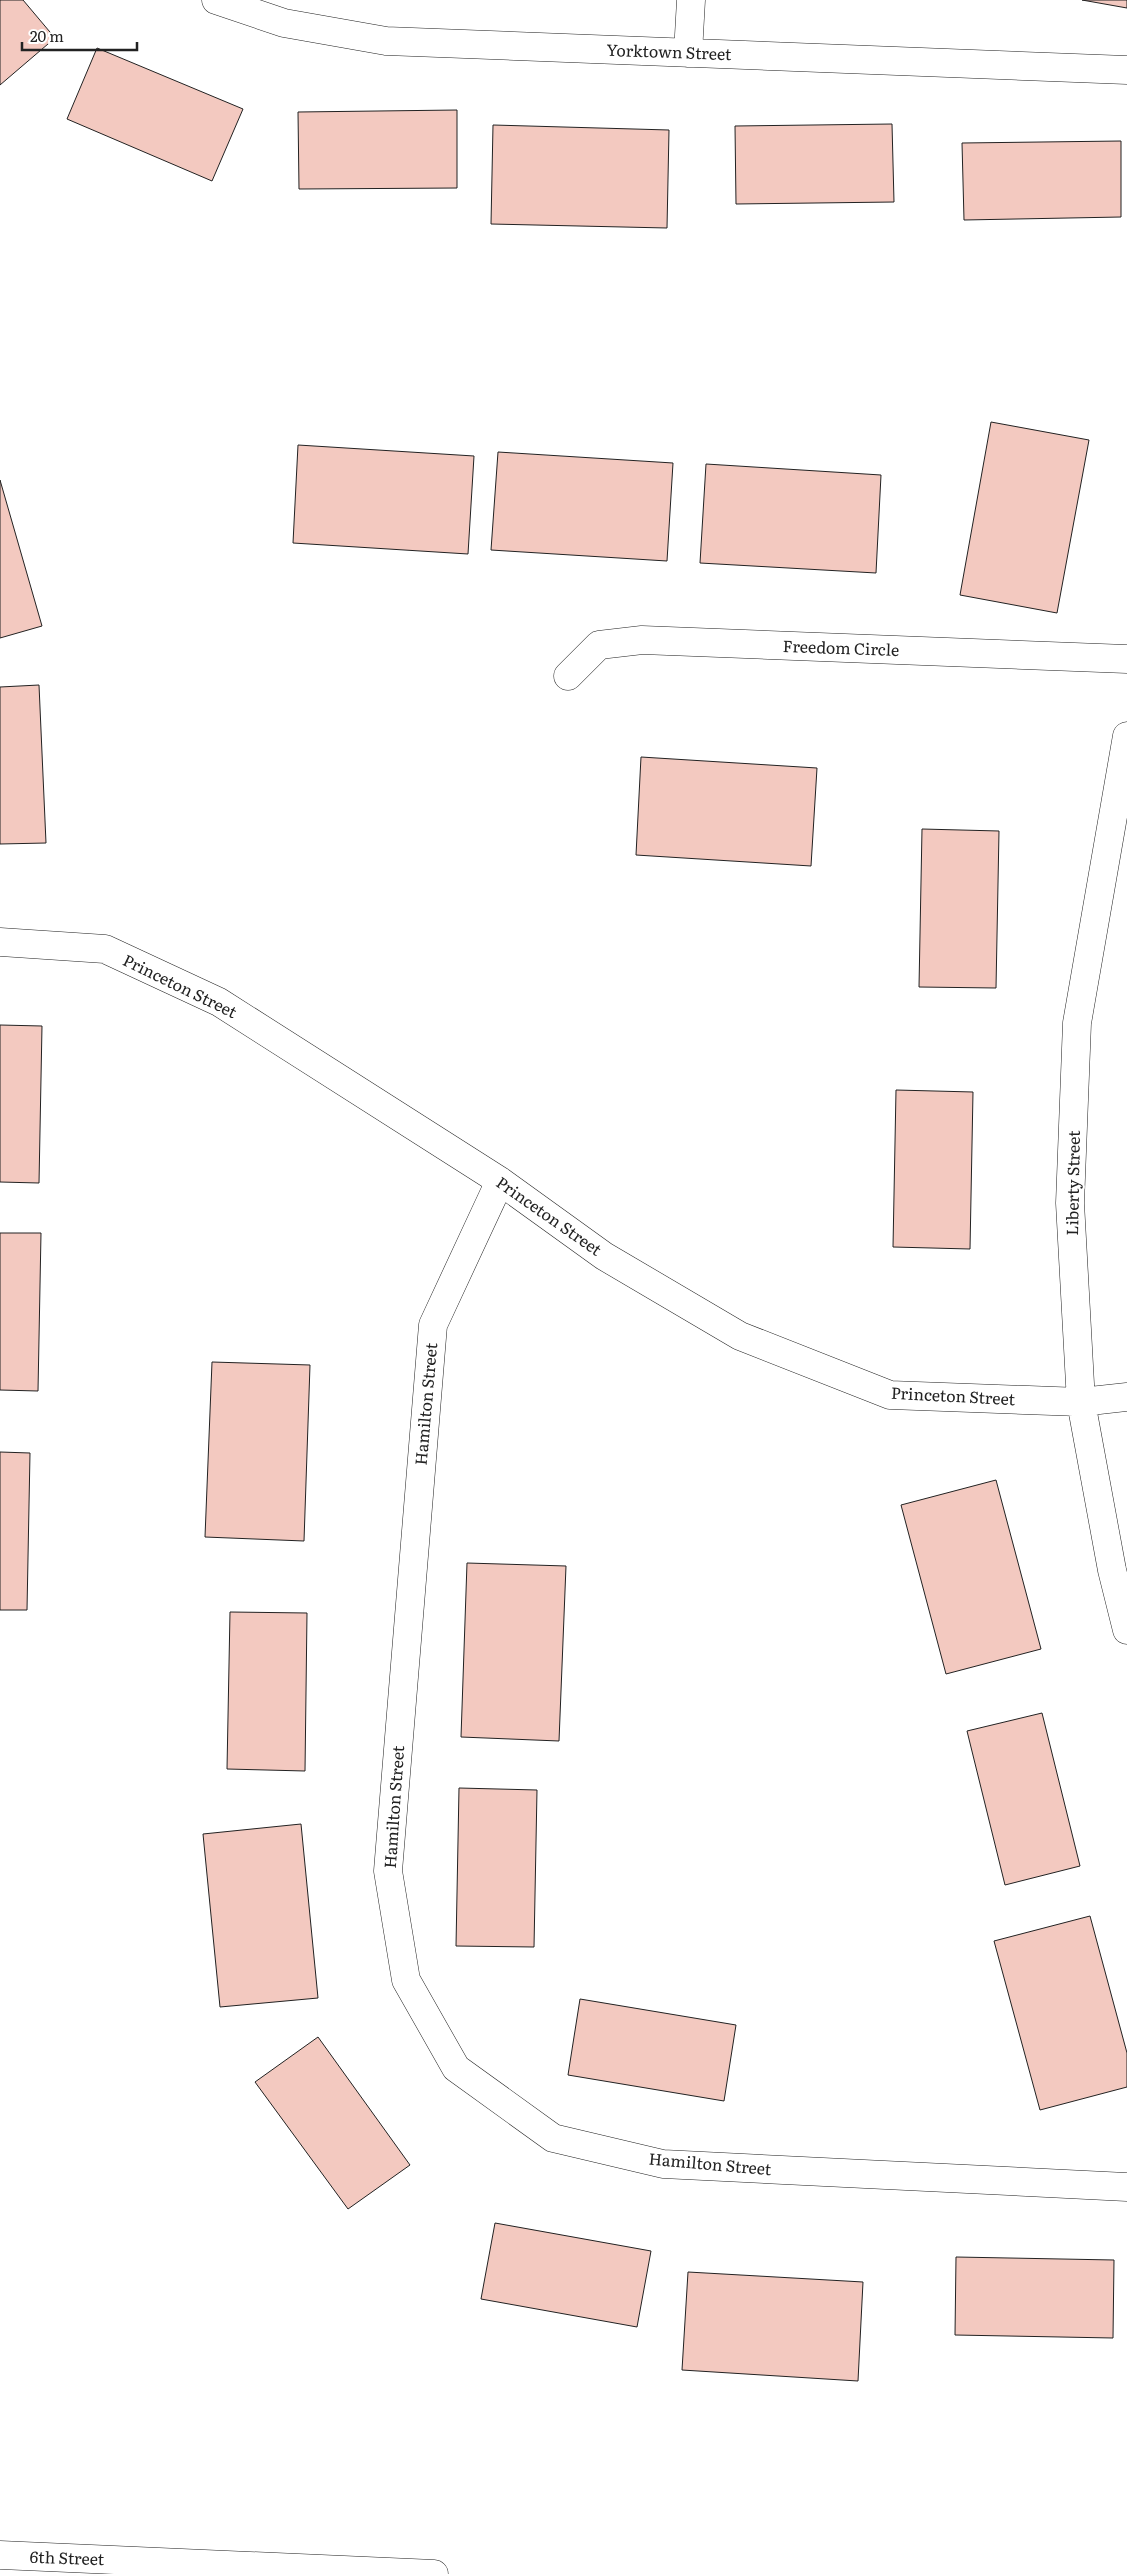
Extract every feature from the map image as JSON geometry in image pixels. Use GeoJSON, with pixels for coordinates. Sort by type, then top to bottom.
{"type":"FeatureCollection","features":[{"type":"Feature","properties":{"kind":"street","name":"Yorktown Street"},"geometry":{"type":"LineString","coordinates":[[216,0],[284,23],[386,41],[1127,70]]}},
{"type":"Feature","properties":{"kind":"street"},"geometry":{"type":"LineString","coordinates":[[688,53],[691,0]]}},
{"type":"Feature","properties":{"kind":"street","name":"Freedom Circle"},"geometry":{"type":"LineString","coordinates":[[568,676],[599,645],[642,640],[1127,658]]}},
{"type":"Feature","properties":{"kind":"street","name":"Liberty Street"},"geometry":{"type":"LineString","coordinates":[[1127,736],[1077,1023],[1070,1203],[1081,1402],[1112,1570],[1127,1630]]}},
{"type":"Feature","properties":{"kind":"street","name":"Princeton Street"},"geometry":{"type":"LineString","coordinates":[[0,942],[105,949],[219,1002],[500,1181],[604,1256],[740,1336],[890,1394],[1081,1402],[1127,1397]]}},
{"type":"Feature","properties":{"kind":"street","name":"Hamilton Street"},"geometry":{"type":"LineString","coordinates":[[500,1181],[432,1325],[388,1872],[406,1980],[456,2068],[553,2138],[663,2164],[1127,2187]]}},
{"type":"Feature","properties":{"kind":"street","name":"6th Street"},"geometry":{"type":"LineString","coordinates":[[0,2555],[434,2574]]}},
{"type":"Feature","properties":{"kind":"building"},"geometry":{"type":"Polygon","coordinates":[[[0,0],[23,0],[55,38],[0,85],[0,0]]]}},
{"type":"Feature","properties":{"kind":"building"},"geometry":{"type":"Polygon","coordinates":[[[1082,0],[1127,0],[1127,8],[1082,0]]]}},
{"type":"Feature","properties":{"kind":"building"},"geometry":{"type":"Polygon","coordinates":[[[97,48],[243,109],[212,181],[67,119],[97,48]]]}},
{"type":"Feature","properties":{"kind":"building"},"geometry":{"type":"Polygon","coordinates":[[[457,110],[457,188],[299,189],[298,112],[457,110]]]}},
{"type":"Feature","properties":{"kind":"building"},"geometry":{"type":"Polygon","coordinates":[[[892,124],[894,202],[736,204],[735,126],[892,124]]]}},
{"type":"Feature","properties":{"kind":"building"},"geometry":{"type":"Polygon","coordinates":[[[493,125],[669,130],[667,228],[491,224],[493,125]]]}},
{"type":"Feature","properties":{"kind":"building"},"geometry":{"type":"Polygon","coordinates":[[[1121,141],[1121,217],[964,220],[962,143],[1121,141]]]}},
{"type":"Feature","properties":{"kind":"building"},"geometry":{"type":"Polygon","coordinates":[[[991,422],[1089,440],[1057,613],[960,595],[991,422]]]}},
{"type":"Feature","properties":{"kind":"building"},"geometry":{"type":"Polygon","coordinates":[[[298,445],[474,456],[468,554],[293,543],[298,445]]]}},
{"type":"Feature","properties":{"kind":"building"},"geometry":{"type":"Polygon","coordinates":[[[498,452],[673,463],[667,561],[491,550],[498,452]]]}},
{"type":"Feature","properties":{"kind":"building"},"geometry":{"type":"Polygon","coordinates":[[[706,464],[881,475],[876,573],[700,563],[706,464]]]}},
{"type":"Feature","properties":{"kind":"building"},"geometry":{"type":"Polygon","coordinates":[[[0,480],[42,626],[0,638],[0,480]]]}},
{"type":"Feature","properties":{"kind":"building"},"geometry":{"type":"Polygon","coordinates":[[[39,685],[46,843],[0,844],[0,687],[39,685]]]}},
{"type":"Feature","properties":{"kind":"building"},"geometry":{"type":"Polygon","coordinates":[[[641,757],[817,768],[811,866],[636,855],[641,757]]]}},
{"type":"Feature","properties":{"kind":"building"},"geometry":{"type":"Polygon","coordinates":[[[922,829],[999,831],[996,988],[919,987],[922,829]]]}},
{"type":"Feature","properties":{"kind":"building"},"geometry":{"type":"Polygon","coordinates":[[[0,1025],[42,1026],[39,1183],[0,1182],[0,1025]]]}},
{"type":"Feature","properties":{"kind":"building"},"geometry":{"type":"Polygon","coordinates":[[[896,1090],[973,1092],[970,1249],[893,1247],[896,1090]]]}},
{"type":"Feature","properties":{"kind":"building"},"geometry":{"type":"Polygon","coordinates":[[[0,1233],[41,1233],[38,1391],[0,1390],[0,1233]]]}},
{"type":"Feature","properties":{"kind":"building"},"geometry":{"type":"Polygon","coordinates":[[[212,1362],[310,1365],[304,1541],[205,1537],[212,1362]]]}},
{"type":"Feature","properties":{"kind":"building"},"geometry":{"type":"Polygon","coordinates":[[[0,1452],[30,1453],[27,1610],[0,1610],[0,1452]]]}},
{"type":"Feature","properties":{"kind":"building"},"geometry":{"type":"Polygon","coordinates":[[[996,1480],[1041,1649],[946,1674],[901,1505],[996,1480]]]}},
{"type":"Feature","properties":{"kind":"building"},"geometry":{"type":"Polygon","coordinates":[[[467,1563],[566,1566],[559,1741],[461,1737],[467,1563]]]}},
{"type":"Feature","properties":{"kind":"building"},"geometry":{"type":"Polygon","coordinates":[[[230,1612],[307,1613],[305,1771],[227,1769],[230,1612]]]}},
{"type":"Feature","properties":{"kind":"building"},"geometry":{"type":"Polygon","coordinates":[[[1042,1713],[1080,1866],[1005,1885],[967,1731],[1042,1713]]]}},
{"type":"Feature","properties":{"kind":"building"},"geometry":{"type":"Polygon","coordinates":[[[459,1788],[537,1790],[534,1947],[456,1946],[459,1788]]]}},
{"type":"Feature","properties":{"kind":"building"},"geometry":{"type":"Polygon","coordinates":[[[301,1824],[318,1998],[220,2007],[203,1834],[301,1824]]]}},
{"type":"Feature","properties":{"kind":"building"},"geometry":{"type":"Polygon","coordinates":[[[1090,1916],[1127,2053],[1127,2087],[1040,2110],[994,1941],[1090,1916]]]}},
{"type":"Feature","properties":{"kind":"building"},"geometry":{"type":"Polygon","coordinates":[[[580,1999],[736,2025],[724,2101],[568,2075],[580,1999]]]}},
{"type":"Feature","properties":{"kind":"building"},"geometry":{"type":"Polygon","coordinates":[[[318,2037],[410,2165],[348,2209],[255,2082],[318,2037]]]}},
{"type":"Feature","properties":{"kind":"building"},"geometry":{"type":"Polygon","coordinates":[[[495,2223],[651,2251],[637,2327],[481,2299],[495,2223]]]}},
{"type":"Feature","properties":{"kind":"building"},"geometry":{"type":"Polygon","coordinates":[[[956,2257],[1114,2260],[1113,2338],[955,2335],[956,2257]]]}},
{"type":"Feature","properties":{"kind":"building"},"geometry":{"type":"Polygon","coordinates":[[[688,2272],[863,2282],[858,2381],[682,2370],[688,2272]]]}}]}
